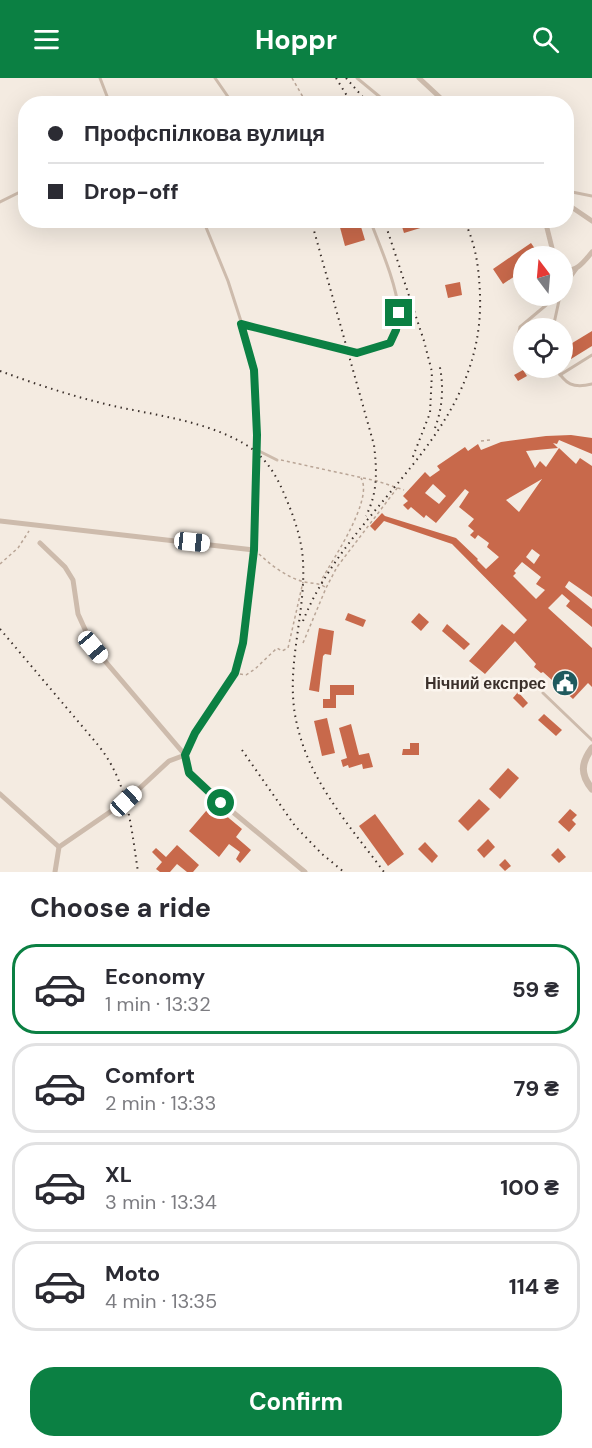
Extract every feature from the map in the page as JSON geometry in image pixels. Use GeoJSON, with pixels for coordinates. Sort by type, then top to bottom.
{"type":"FeatureCollection","features":[{"type":"Feature","properties":{"kind":"street"},"geometry":{"type":"LineString","coordinates":[[419,78],[438,96]]}},
{"type":"Feature","properties":{"kind":"street"},"geometry":{"type":"LineString","coordinates":[[574,209],[592,221]]}},
{"type":"Feature","properties":{"kind":"street"},"geometry":{"type":"LineString","coordinates":[[547,228],[552,246]]}},
{"type":"Feature","properties":{"kind":"street"},"geometry":{"type":"LineString","coordinates":[[573,270],[578,268],[592,252]]}},
{"type":"Feature","properties":{"kind":"street"},"geometry":{"type":"LineString","coordinates":[[0,521],[254,550],[243,643],[235,673],[195,733],[185,755],[169,761],[126,801],[59,847],[55,872]]}},
{"type":"Feature","properties":{"kind":"street"},"geometry":{"type":"LineString","coordinates":[[40,543],[66,567],[73,580],[78,614],[93,647],[185,755],[189,773],[305,872]]}},
{"type":"Feature","properties":{"kind":"street"},"geometry":{"type":"LineString","coordinates":[[592,748],[583,764],[585,780],[592,789]]}},
{"type":"Feature","properties":{"kind":"street"},"geometry":{"type":"LineString","coordinates":[[0,794],[59,847]]}},
{"type":"Feature","properties":{"kind":"lane"},"geometry":{"type":"LineString","coordinates":[[100,78],[107,96]]}},
{"type":"Feature","properties":{"kind":"lane"},"geometry":{"type":"LineString","coordinates":[[215,78],[227,96]]}},
{"type":"Feature","properties":{"kind":"lane"},"geometry":{"type":"LineString","coordinates":[[357,78],[379,96]]}},
{"type":"Feature","properties":{"kind":"lane"},"geometry":{"type":"LineString","coordinates":[[574,192],[592,196]]}},
{"type":"Feature","properties":{"kind":"lane"},"geometry":{"type":"LineString","coordinates":[[0,202],[18,193]]}},
{"type":"Feature","properties":{"kind":"lane"},"geometry":{"type":"LineString","coordinates":[[206,228],[228,281],[254,370],[256,450],[254,550]]}},
{"type":"Feature","properties":{"kind":"lane"},"geometry":{"type":"LineString","coordinates":[[241,324],[357,353],[390,343],[396,330],[399,313],[388,265],[373,228]]}},
{"type":"Feature","properties":{"kind":"lane"},"geometry":{"type":"LineString","coordinates":[[573,275],[578,268]]}},
{"type":"Feature","properties":{"kind":"lane"},"geometry":{"type":"LineString","coordinates":[[531,318],[546,306]]}},
{"type":"Feature","properties":{"kind":"lane"},"geometry":{"type":"LineString","coordinates":[[573,367],[592,355]]}},
{"type":"Feature","properties":{"kind":"lane"},"geometry":{"type":"LineString","coordinates":[[562,378],[571,384],[585,386],[592,384]]}},
{"type":"Feature","properties":{"kind":"lane"},"geometry":{"type":"LineString","coordinates":[[256,450],[277,460]]}},
{"type":"Feature","properties":{"kind":"lane"},"geometry":{"type":"LineString","coordinates":[[543,693],[592,740]]}},
{"type":"Feature","properties":{"kind":"path"},"geometry":{"type":"LineString","coordinates":[[292,78],[303,96]]}},
{"type":"Feature","properties":{"kind":"path"},"geometry":{"type":"LineString","coordinates":[[481,441],[490,441]]}},
{"type":"Feature","properties":{"kind":"path"},"geometry":{"type":"LineString","coordinates":[[277,460],[326,468],[404,490]]}},
{"type":"Feature","properties":{"kind":"path"},"geometry":{"type":"LineString","coordinates":[[322,584],[322,579],[346,538],[363,499],[364,483],[360,478]]}},
{"type":"Feature","properties":{"kind":"path"},"geometry":{"type":"LineString","coordinates":[[303,643],[337,567],[398,487]]}},
{"type":"Feature","properties":{"kind":"path"},"geometry":{"type":"LineString","coordinates":[[0,564],[18,548],[28,532],[37,525]]}},
{"type":"Feature","properties":{"kind":"path"},"geometry":{"type":"LineString","coordinates":[[254,550],[285,574],[303,582],[322,584],[326,588]]}},
{"type":"Feature","properties":{"kind":"path"},"geometry":{"type":"LineString","coordinates":[[235,673],[246,675],[255,669],[271,651],[277,648],[282,651],[288,648],[303,582]]}},
{"type":"Feature","properties":{"kind":"building"},"geometry":{"type":"Polygon","coordinates":[[[340,228],[361,228],[365,240],[345,246],[340,228]]]}},
{"type":"Feature","properties":{"kind":"building"},"geometry":{"type":"Polygon","coordinates":[[[402,228],[420,228],[404,233],[402,228]]]}},
{"type":"Feature","properties":{"kind":"building"},"geometry":{"type":"Polygon","coordinates":[[[513,255],[513,277],[503,284],[493,269],[513,255]]]}},
{"type":"Feature","properties":{"kind":"building"},"geometry":{"type":"Polygon","coordinates":[[[460,282],[462,295],[448,298],[445,285],[460,282]]]}},
{"type":"Feature","properties":{"kind":"building"},"geometry":{"type":"Polygon","coordinates":[[[592,331],[592,346],[573,358],[573,343],[592,331]]]}},
{"type":"Feature","properties":{"kind":"building"},"geometry":{"type":"Polygon","coordinates":[[[571,435],[592,438],[592,454],[559,440],[557,444],[553,443],[558,448],[526,451],[535,468],[540,461],[546,467],[559,448],[576,464],[580,458],[592,466],[592,597],[569,581],[565,587],[592,609],[592,627],[566,606],[570,601],[562,594],[548,608],[592,648],[592,687],[588,683],[573,699],[543,672],[541,673],[534,667],[536,664],[515,641],[485,674],[469,661],[502,624],[514,634],[527,620],[452,544],[384,521],[375,531],[370,526],[382,513],[385,516],[456,538],[486,569],[499,557],[487,547],[489,543],[478,535],[475,539],[470,535],[474,531],[468,526],[474,519],[459,507],[469,492],[465,489],[436,523],[426,515],[424,518],[411,507],[408,510],[403,505],[408,501],[403,496],[425,472],[430,477],[440,470],[437,466],[465,447],[468,451],[478,444],[481,450],[501,442],[571,435]],[[542,479],[506,500],[519,512],[542,479]],[[433,484],[425,493],[439,504],[446,496],[433,484]],[[532,549],[526,557],[534,564],[540,555],[532,549]],[[522,562],[514,571],[516,573],[513,576],[536,599],[545,590],[536,584],[541,577],[522,562]]]}},
{"type":"Feature","properties":{"kind":"building"},"geometry":{"type":"Polygon","coordinates":[[[348,613],[366,620],[363,627],[345,620],[348,613]]]}},
{"type":"Feature","properties":{"kind":"building"},"geometry":{"type":"Polygon","coordinates":[[[419,613],[429,622],[421,631],[411,622],[419,613]]]}},
{"type":"Feature","properties":{"kind":"building"},"geometry":{"type":"Polygon","coordinates":[[[447,624],[470,644],[464,650],[442,631],[447,624]]]}},
{"type":"Feature","properties":{"kind":"building"},"geometry":{"type":"Polygon","coordinates":[[[319,628],[334,631],[331,655],[323,656],[319,692],[309,690],[319,628]]]}},
{"type":"Feature","properties":{"kind":"building"},"geometry":{"type":"Polygon","coordinates":[[[330,685],[354,685],[354,695],[336,695],[336,708],[323,708],[323,699],[330,699],[330,685]]]}},
{"type":"Feature","properties":{"kind":"building"},"geometry":{"type":"Polygon","coordinates":[[[518,692],[528,703],[523,708],[513,698],[518,692]]]}},
{"type":"Feature","properties":{"kind":"building"},"geometry":{"type":"Polygon","coordinates":[[[544,714],[562,730],[556,736],[538,720],[544,714]]]}},
{"type":"Feature","properties":{"kind":"building"},"geometry":{"type":"Polygon","coordinates":[[[327,718],[335,753],[322,756],[314,721],[327,718]]]}},
{"type":"Feature","properties":{"kind":"building"},"geometry":{"type":"Polygon","coordinates":[[[351,724],[359,755],[369,753],[373,767],[363,769],[362,764],[349,768],[348,765],[343,767],[341,760],[347,758],[339,728],[351,724]]]}},
{"type":"Feature","properties":{"kind":"building"},"geometry":{"type":"Polygon","coordinates":[[[410,743],[419,743],[419,755],[402,755],[403,749],[410,749],[410,743]]]}},
{"type":"Feature","properties":{"kind":"building"},"geometry":{"type":"Polygon","coordinates":[[[508,768],[519,778],[500,799],[489,789],[508,768]]]}},
{"type":"Feature","properties":{"kind":"building"},"geometry":{"type":"Polygon","coordinates":[[[479,799],[490,809],[468,831],[458,821],[479,799]]]}},
{"type":"Feature","properties":{"kind":"building"},"geometry":{"type":"Polygon","coordinates":[[[212,804],[242,829],[236,837],[251,850],[240,863],[236,859],[240,852],[229,844],[219,857],[189,831],[212,804]]]}},
{"type":"Feature","properties":{"kind":"building"},"geometry":{"type":"Polygon","coordinates":[[[570,809],[577,815],[572,820],[576,824],[569,832],[558,822],[570,809]]]}},
{"type":"Feature","properties":{"kind":"building"},"geometry":{"type":"Polygon","coordinates":[[[375,814],[404,854],[388,866],[359,826],[375,814]]]}},
{"type":"Feature","properties":{"kind":"building"},"geometry":{"type":"Polygon","coordinates":[[[488,839],[495,847],[484,858],[477,850],[488,839]]]}},
{"type":"Feature","properties":{"kind":"building"},"geometry":{"type":"Polygon","coordinates":[[[425,842],[438,856],[432,863],[418,849],[425,842]]]}},
{"type":"Feature","properties":{"kind":"building"},"geometry":{"type":"Polygon","coordinates":[[[177,845],[199,865],[193,872],[187,872],[177,864],[170,872],[160,872],[156,869],[162,862],[152,852],[156,848],[166,857],[177,845]]]}},
{"type":"Feature","properties":{"kind":"building"},"geometry":{"type":"Polygon","coordinates":[[[558,848],[566,857],[559,863],[551,855],[558,848]]]}},
{"type":"Feature","properties":{"kind":"building"},"geometry":{"type":"Polygon","coordinates":[[[505,859],[511,866],[505,871],[499,865],[505,859]]]}},
{"type":"Feature","properties":{"kind":"railway"},"geometry":{"type":"LineString","coordinates":[[336,78],[347,96]]}},
{"type":"Feature","properties":{"kind":"railway"},"geometry":{"type":"LineString","coordinates":[[346,78],[362,96]]}},
{"type":"Feature","properties":{"kind":"railway"},"geometry":{"type":"LineString","coordinates":[[313,228],[374,445],[376,481],[366,516]]}},
{"type":"Feature","properties":{"kind":"railway"},"geometry":{"type":"LineString","coordinates":[[387,228],[432,372],[430,413],[412,459]]}},
{"type":"Feature","properties":{"kind":"railway"},"geometry":{"type":"LineString","coordinates":[[303,621],[324,579],[351,540],[439,429],[461,389],[476,345],[480,295],[476,257],[467,228]]}},
{"type":"Feature","properties":{"kind":"railway"},"geometry":{"type":"LineString","coordinates":[[435,428],[442,396],[439,363]]}},
{"type":"Feature","properties":{"kind":"railway"},"geometry":{"type":"LineString","coordinates":[[0,371],[88,400],[201,425],[248,446],[270,468],[291,512],[302,553],[302,601],[293,680],[293,700],[302,742],[331,801],[384,872]]}},
{"type":"Feature","properties":{"kind":"railway"},"geometry":{"type":"LineString","coordinates":[[0,629],[108,759],[127,805],[138,872]]}},
{"type":"Feature","properties":{"kind":"railway"},"geometry":{"type":"LineString","coordinates":[[242,750],[295,826],[322,854],[344,872]]}},
{"type":"Feature","properties":{"kind":"place","name":"Нічний експрес"},"geometry":{"type":"Point","coordinates":[565,683]}},
{"type":"Feature","properties":{"kind":"route"},"geometry":{"type":"LineString","coordinates":[[221,803],[189,773],[185,755],[195,733],[235,673],[243,643],[254,550],[257,435],[254,370],[241,324],[357,353],[390,343],[396,330],[399,313]]}}]}
